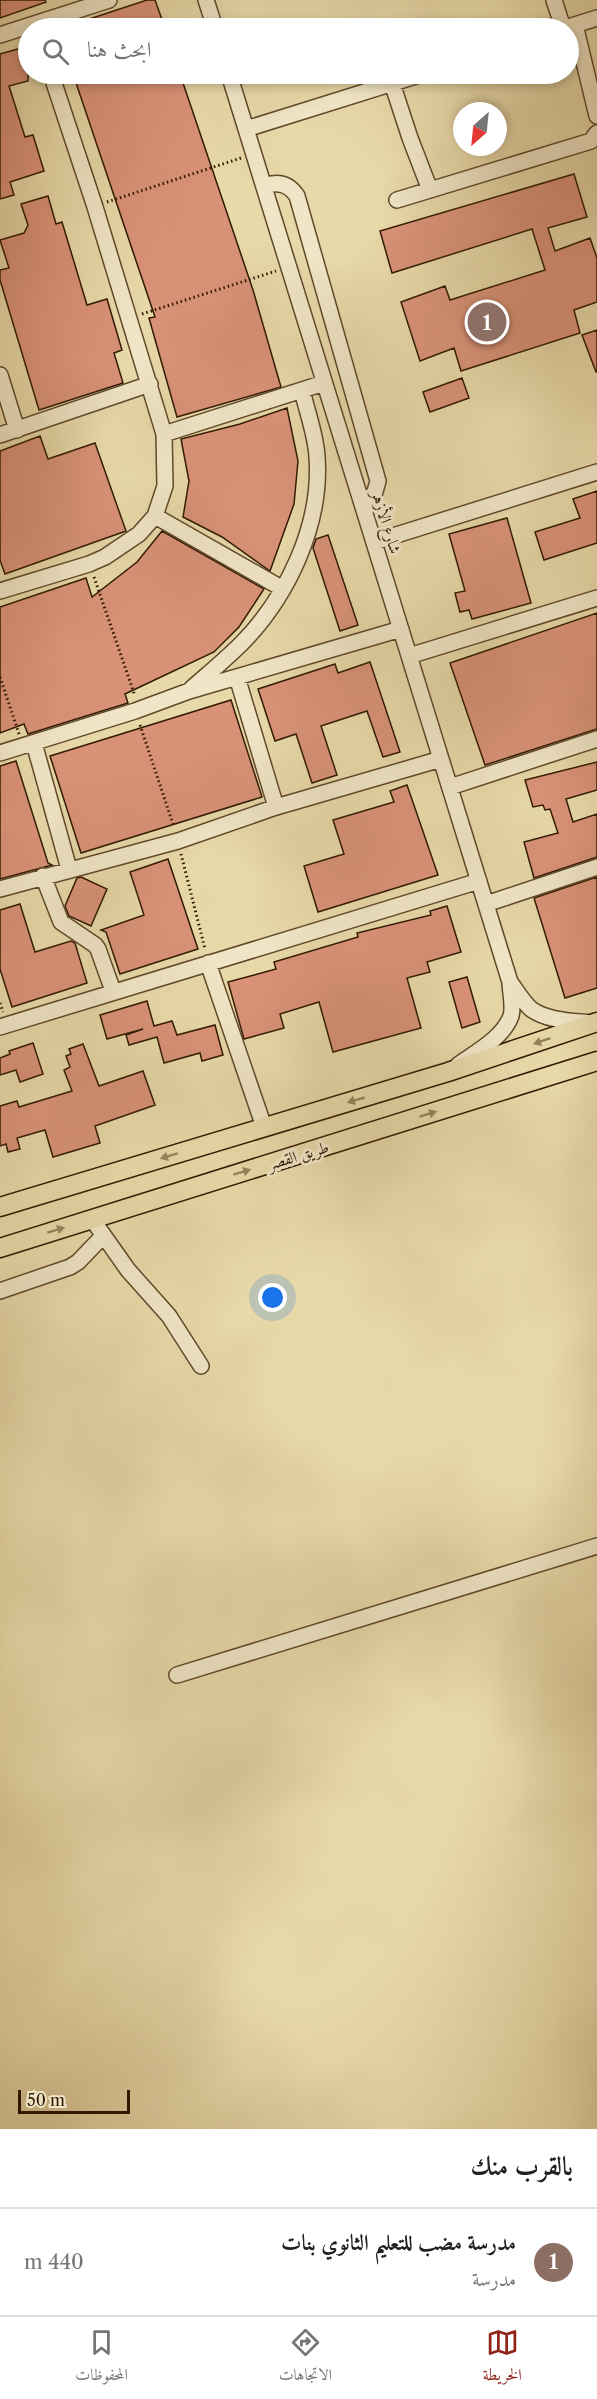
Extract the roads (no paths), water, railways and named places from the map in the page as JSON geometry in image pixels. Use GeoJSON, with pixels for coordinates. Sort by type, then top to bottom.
{"type":"FeatureCollection","features":[{"type":"Feature","properties":{"kind":"main road"},"geometry":{"type":"LineString","coordinates":[[0,1207],[448,1072],[595,1023]]}},
{"type":"Feature","properties":{"kind":"main road","name":"طريق القصر"},"geometry":{"type":"LineString","coordinates":[[0,1248],[597,1061]]}},
{"type":"Feature","properties":{"kind":"street"},"geometry":{"type":"LineString","coordinates":[[58,18],[109,0]]}},
{"type":"Feature","properties":{"kind":"street"},"geometry":{"type":"LineString","coordinates":[[206,0],[212,18]]}},
{"type":"Feature","properties":{"kind":"street"},"geometry":{"type":"LineString","coordinates":[[555,0],[564,18]]}},
{"type":"Feature","properties":{"kind":"street"},"geometry":{"type":"LineString","coordinates":[[579,24],[597,18]]}},
{"type":"Feature","properties":{"kind":"street"},"geometry":{"type":"LineString","coordinates":[[0,34],[18,30]]}},
{"type":"Feature","properties":{"kind":"street"},"geometry":{"type":"LineString","coordinates":[[579,61],[597,116]]}},
{"type":"Feature","properties":{"kind":"street"},"geometry":{"type":"LineString","coordinates":[[0,591],[89,564],[105,556],[139,534],[155,516],[165,486],[164,434],[54,84]]}},
{"type":"Feature","properties":{"kind":"street","name":"شارع الأزهر"},"geometry":{"type":"LineString","coordinates":[[232,84],[510,982],[512,1014],[507,1022],[494,1039],[448,1072]]}},
{"type":"Feature","properties":{"kind":"street"},"geometry":{"type":"LineString","coordinates":[[246,129],[389,84]]}},
{"type":"Feature","properties":{"kind":"street"},"geometry":{"type":"LineString","coordinates":[[392,84],[430,190]]}},
{"type":"Feature","properties":{"kind":"street"},"geometry":{"type":"LineString","coordinates":[[398,200],[591,141],[597,133]]}},
{"type":"Feature","properties":{"kind":"street"},"geometry":{"type":"LineString","coordinates":[[264,186],[279,183],[293,190],[297,196],[378,481],[374,495],[362,502]]}},
{"type":"Feature","properties":{"kind":"street"},"geometry":{"type":"LineString","coordinates":[[313,346],[337,337]]}},
{"type":"Feature","properties":{"kind":"street"},"geometry":{"type":"LineString","coordinates":[[0,375],[17,430]]}},
{"type":"Feature","properties":{"kind":"street"},"geometry":{"type":"LineString","coordinates":[[164,434],[324,383]]}},
{"type":"Feature","properties":{"kind":"street"},"geometry":{"type":"LineString","coordinates":[[0,435],[150,384]]}},
{"type":"Feature","properties":{"kind":"street"},"geometry":{"type":"LineString","coordinates":[[189,692],[242,642],[267,614],[282,589],[308,531],[317,478],[316,444],[302,390]]}},
{"type":"Feature","properties":{"kind":"street"},"geometry":{"type":"LineString","coordinates":[[374,542],[597,472]]}},
{"type":"Feature","properties":{"kind":"street"},"geometry":{"type":"LineString","coordinates":[[155,516],[282,589]]}},
{"type":"Feature","properties":{"kind":"street"},"geometry":{"type":"LineString","coordinates":[[409,656],[597,598]]}},
{"type":"Feature","properties":{"kind":"street"},"geometry":{"type":"LineString","coordinates":[[0,753],[237,677],[401,629]]}},
{"type":"Feature","properties":{"kind":"street"},"geometry":{"type":"LineString","coordinates":[[237,677],[276,807]]}},
{"type":"Feature","properties":{"kind":"street"},"geometry":{"type":"LineString","coordinates":[[450,787],[597,739]]}},
{"type":"Feature","properties":{"kind":"street"},"geometry":{"type":"LineString","coordinates":[[28,745],[69,869]]}},
{"type":"Feature","properties":{"kind":"street"},"geometry":{"type":"LineString","coordinates":[[0,889],[178,841],[276,807],[441,759]]}},
{"type":"Feature","properties":{"kind":"street"},"geometry":{"type":"LineString","coordinates":[[486,904],[597,867]]}},
{"type":"Feature","properties":{"kind":"street"},"geometry":{"type":"LineString","coordinates":[[43,876],[61,922],[98,949],[113,991]]}},
{"type":"Feature","properties":{"kind":"street"},"geometry":{"type":"LineString","coordinates":[[0,1027],[479,881]]}},
{"type":"Feature","properties":{"kind":"street"},"geometry":{"type":"LineString","coordinates":[[208,963],[264,1127]]}},
{"type":"Feature","properties":{"kind":"street","name":"شارع الأزهر"},"geometry":{"type":"LineString","coordinates":[[510,982],[530,1008],[536,1011],[553,1018],[595,1023]]}},
{"type":"Feature","properties":{"kind":"street"},"geometry":{"type":"LineString","coordinates":[[92,1219],[128,1270],[169,1316],[201,1366]]}},
{"type":"Feature","properties":{"kind":"street"},"geometry":{"type":"LineString","coordinates":[[0,1291],[70,1267],[78,1262],[103,1236]]}},
{"type":"Feature","properties":{"kind":"street"},"geometry":{"type":"LineString","coordinates":[[177,1675],[597,1546]]}},
{"type":"Feature","properties":{"kind":"place","name":"مدرسة مضب للتعليم الثانوي بنات"},"geometry":{"type":"Point","coordinates":[487,322]}}]}
